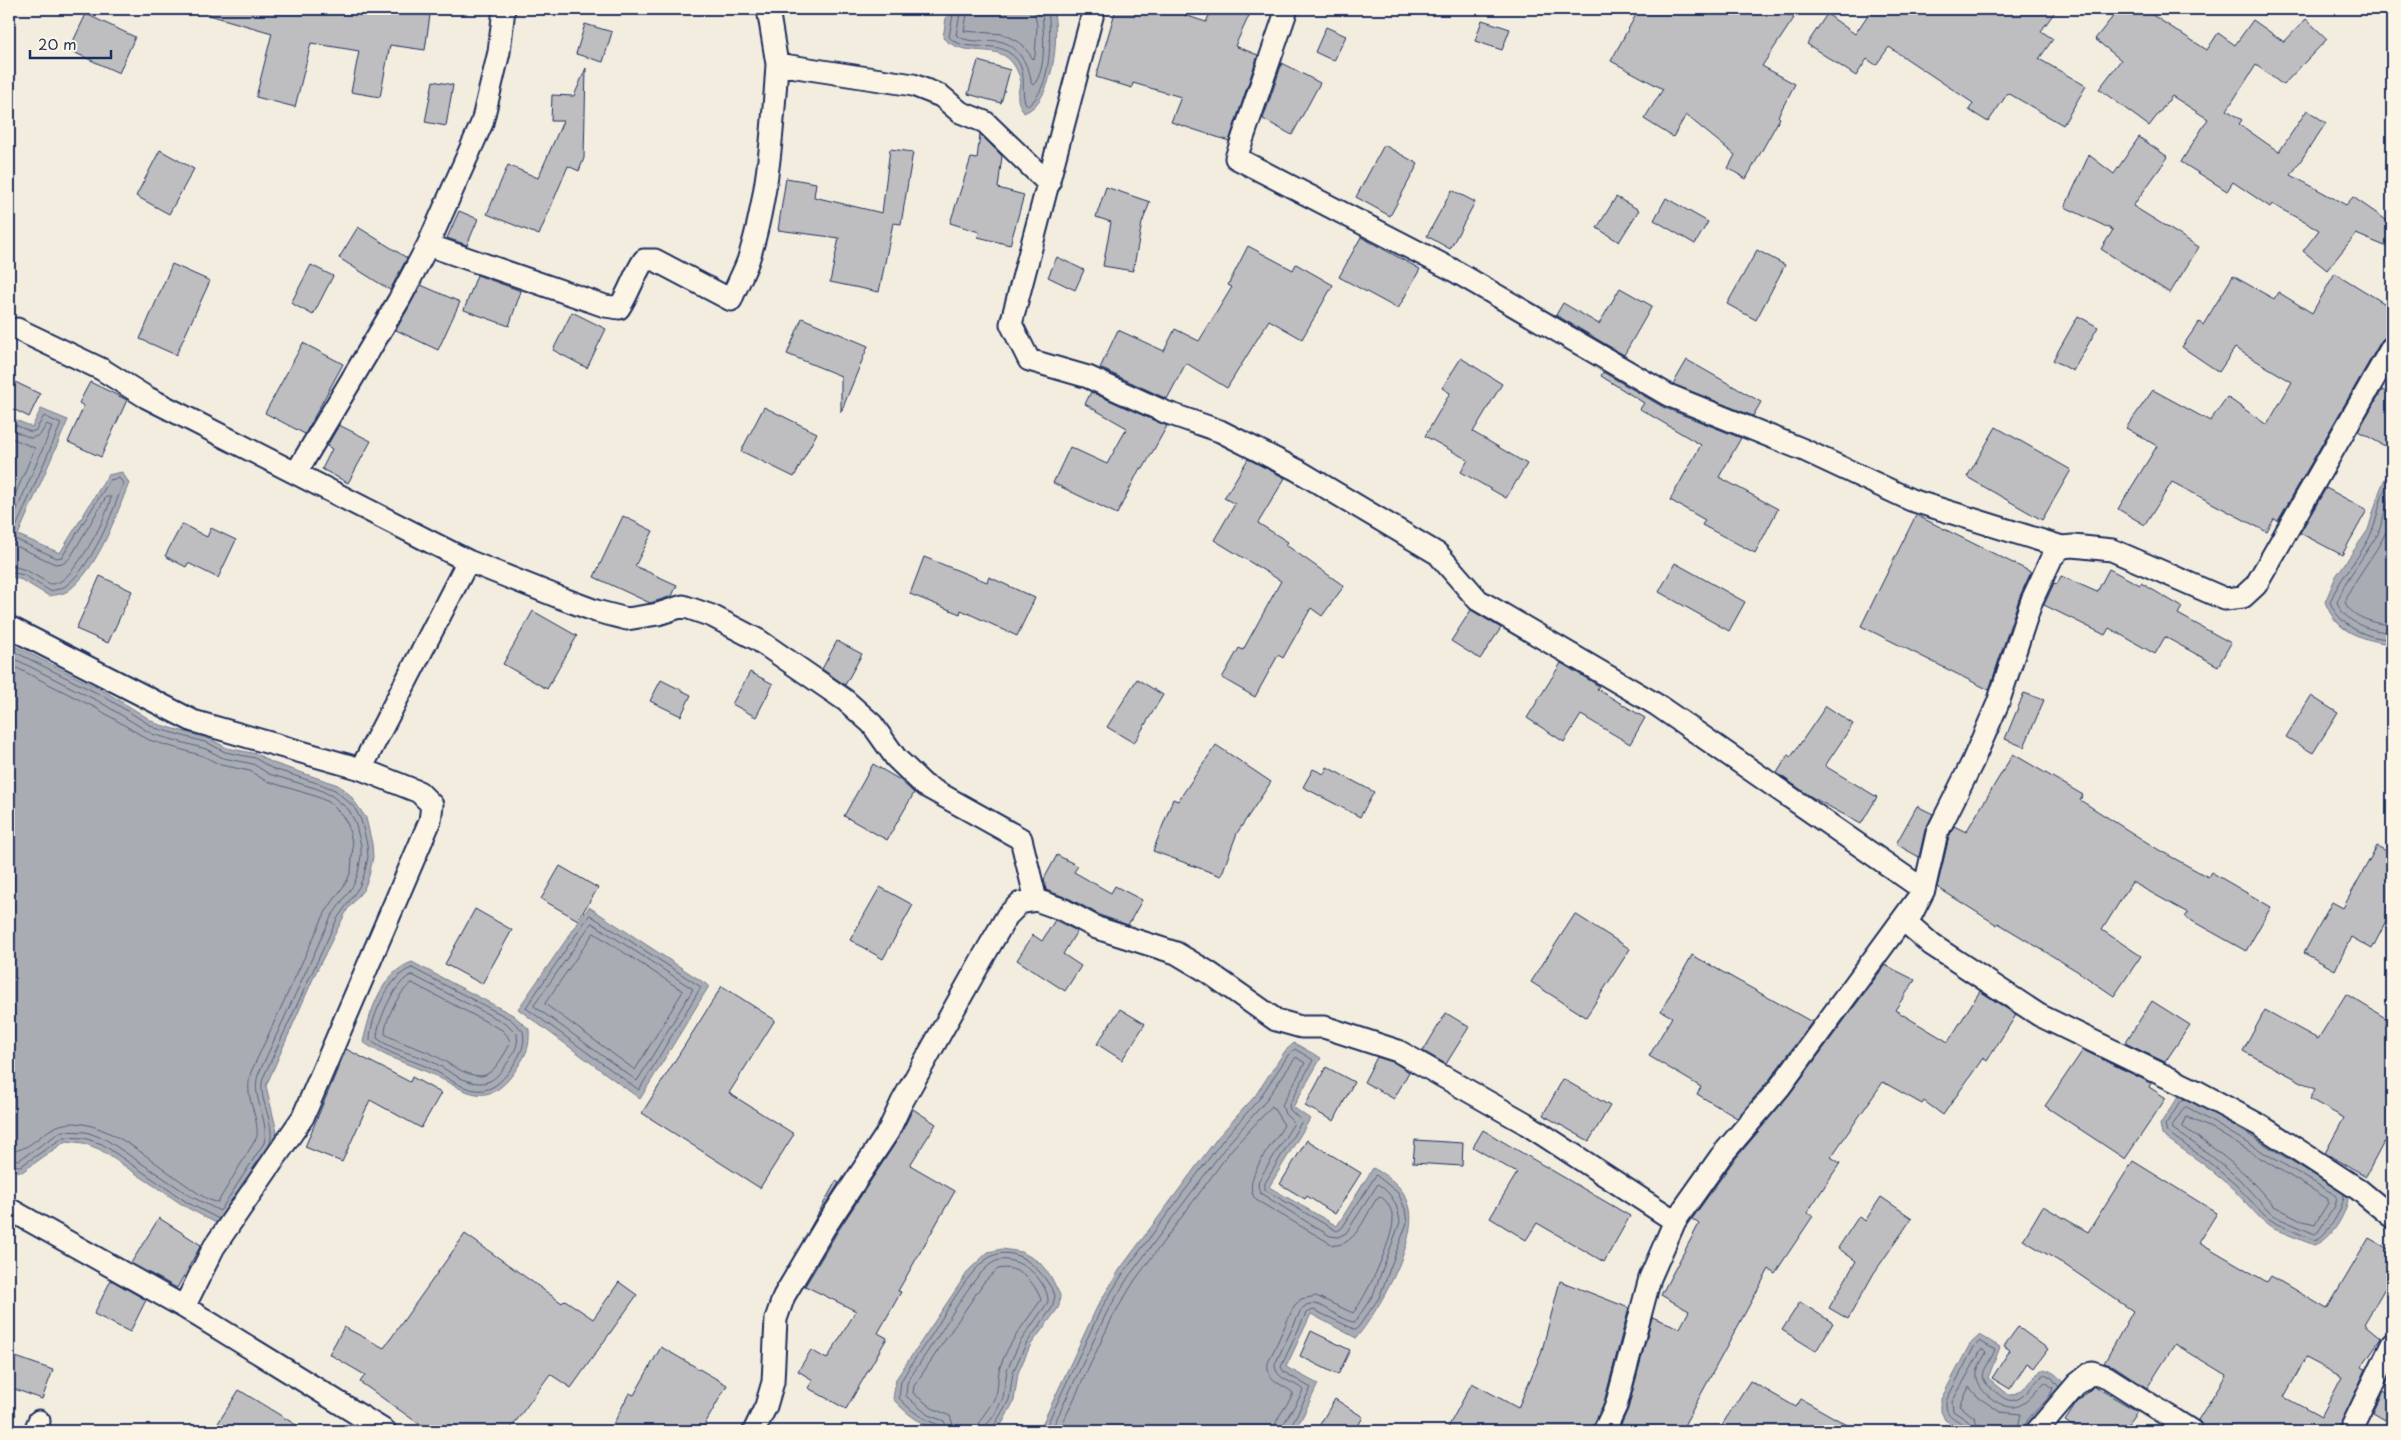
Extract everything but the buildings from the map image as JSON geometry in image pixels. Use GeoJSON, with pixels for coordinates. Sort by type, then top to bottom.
{"type":"FeatureCollection","features":[{"type":"Feature","properties":{"kind":"street"},"geometry":{"type":"LineString","coordinates":[[296,473],[399,300],[428,245],[482,124],[499,52],[504,9]]}},
{"type":"Feature","properties":{"kind":"street"},"geometry":{"type":"LineString","coordinates":[[428,245],[604,306],[618,308],[626,298],[636,272],[644,260],[655,260],[731,300],[748,261],[765,187],[773,129],[777,64],[768,9]]}},
{"type":"Feature","properties":{"kind":"street"},"geometry":{"type":"LineString","coordinates":[[1094,9],[1011,324],[1030,360],[1088,376],[1165,412],[1220,431],[1297,470],[1438,554],[1478,600],[1657,705],[1924,890]]}},
{"type":"Feature","properties":{"kind":"street"},"geometry":{"type":"LineString","coordinates":[[1287,9],[1236,158],[1453,270],[1668,394],[1804,450],[1911,500],[2062,548],[2091,546],[2112,550],[2225,599],[2243,597],[2256,585],[2392,347]]}},
{"type":"Feature","properties":{"kind":"street"},"geometry":{"type":"LineString","coordinates":[[777,64],[913,85],[940,96],[960,112],[985,122],[1049,184]]}},
{"type":"Feature","properties":{"kind":"street"},"geometry":{"type":"LineString","coordinates":[[17,329],[102,369],[146,397],[386,521],[468,561],[596,611],[627,619],[658,614],[683,606],[712,616],[758,640],[845,700],[872,724],[896,758],[924,785],[1022,839],[1036,900]]}},
{"type":"Feature","properties":{"kind":"street"},"geometry":{"type":"LineString","coordinates":[[2062,548],[2052,557],[2032,600],[1998,703],[1972,762],[1937,833],[1924,890],[1906,923],[1932,945],[2039,1015],[2198,1092],[2261,1126],[2358,1189],[2392,1217]]}},
{"type":"Feature","properties":{"kind":"street"},"geometry":{"type":"LineString","coordinates":[[361,768],[468,561]]}},
{"type":"Feature","properties":{"kind":"street"},"geometry":{"type":"LineString","coordinates":[[9,627],[193,720],[361,768],[418,792],[432,805],[430,821],[303,1116],[214,1246],[184,1308]]}},
{"type":"Feature","properties":{"kind":"street"},"geometry":{"type":"LineString","coordinates":[[1604,1431],[1616,1406],[1650,1278],[1674,1221],[1721,1156],[1779,1088],[1924,890]]}},
{"type":"Feature","properties":{"kind":"street"},"geometry":{"type":"LineString","coordinates":[[754,1431],[766,1406],[772,1382],[776,1319],[784,1296],[825,1227],[888,1132],[902,1102],[1007,916],[1020,903],[1036,900],[1064,910],[1097,928],[1176,954],[1208,972],[1276,1020],[1301,1027],[1324,1027],[1398,1051],[1525,1123],[1674,1221]]}},
{"type":"Feature","properties":{"kind":"street"},"geometry":{"type":"LineString","coordinates":[[9,1209],[184,1308],[386,1431]]}},
{"type":"Feature","properties":{"kind":"street"},"geometry":{"type":"LineString","coordinates":[[2350,1431],[2392,1344]]}},
{"type":"Feature","properties":{"kind":"street"},"geometry":{"type":"LineString","coordinates":[[2037,1431],[2077,1384],[2092,1372],[2106,1377],[2192,1431]]}},
{"type":"Feature","properties":{"kind":"water"},"geometry":{"type":"Polygon","coordinates":[[[950,9],[1053,9],[1056,35],[1052,67],[1042,96],[1034,106],[1024,113],[1018,101],[1019,75],[1013,63],[1005,56],[995,52],[964,49],[953,45],[943,38],[946,18],[950,9]]]}},
{"type":"Feature","properties":{"kind":"water"},"geometry":{"type":"Polygon","coordinates":[[[41,409],[68,420],[18,535],[60,553],[108,475],[122,472],[129,483],[112,526],[89,569],[68,591],[49,596],[22,580],[9,576],[9,417],[32,427],[41,409]]]}},
{"type":"Feature","properties":{"kind":"water"},"geometry":{"type":"Polygon","coordinates":[[[2392,473],[2392,643],[2389,644],[2350,632],[2336,621],[2325,602],[2336,576],[2368,530],[2385,478],[2392,473]]]}},
{"type":"Feature","properties":{"kind":"water"},"geometry":{"type":"Polygon","coordinates":[[[9,643],[106,692],[157,724],[210,739],[227,748],[257,754],[273,763],[338,785],[350,795],[366,818],[373,857],[369,876],[364,889],[347,910],[316,972],[266,1086],[277,1132],[276,1140],[218,1224],[186,1207],[99,1149],[83,1143],[66,1141],[22,1172],[9,1169],[9,643]]]}},
{"type":"Feature","properties":{"kind":"water"},"geometry":{"type":"Polygon","coordinates":[[[589,907],[709,986],[640,1099],[518,1009],[589,907]]]}},
{"type":"Feature","properties":{"kind":"water"},"geometry":{"type":"Polygon","coordinates":[[[412,962],[513,1015],[529,1029],[529,1041],[523,1058],[505,1083],[494,1091],[483,1094],[460,1089],[436,1076],[385,1055],[363,1042],[369,1018],[378,995],[392,975],[401,967],[412,962]]]}},
{"type":"Feature","properties":{"kind":"water"},"geometry":{"type":"Polygon","coordinates":[[[1294,1043],[1321,1058],[1293,1107],[1310,1119],[1269,1187],[1337,1226],[1373,1168],[1396,1184],[1408,1202],[1411,1223],[1402,1258],[1375,1312],[1356,1338],[1311,1314],[1286,1367],[1318,1384],[1301,1420],[1291,1431],[1039,1431],[1097,1307],[1120,1269],[1218,1137],[1255,1096],[1285,1051],[1294,1043]]]}},
{"type":"Feature","properties":{"kind":"water"},"geometry":{"type":"Polygon","coordinates":[[[2183,1094],[2189,1095],[2348,1191],[2343,1215],[2327,1238],[2314,1245],[2274,1229],[2262,1220],[2232,1188],[2202,1163],[2162,1135],[2160,1124],[2179,1096],[2183,1094]]]}},
{"type":"Feature","properties":{"kind":"water"},"geometry":{"type":"Polygon","coordinates":[[[1002,1249],[1022,1252],[1039,1262],[1050,1275],[1060,1295],[1059,1306],[1030,1346],[1018,1373],[1014,1401],[1003,1422],[995,1431],[951,1431],[939,1429],[917,1420],[893,1399],[896,1379],[969,1270],[988,1252],[1002,1249]]]}},
{"type":"Feature","properties":{"kind":"water"},"geometry":{"type":"Polygon","coordinates":[[[1980,1335],[2000,1347],[1988,1378],[2009,1395],[2019,1392],[2045,1369],[2062,1381],[2065,1388],[2034,1431],[1963,1431],[1945,1420],[1941,1411],[1941,1399],[1970,1344],[1980,1335]]]}}]}
